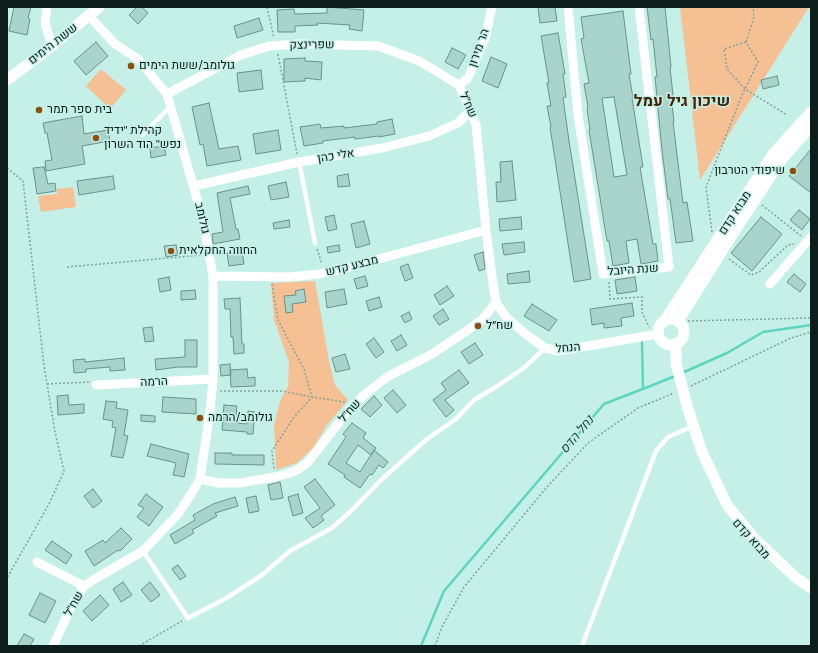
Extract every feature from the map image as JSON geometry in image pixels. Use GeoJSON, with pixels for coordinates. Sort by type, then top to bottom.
{"type":"FeatureCollection","features":[{"type":"Feature","properties":{"kind":"street"},"geometry":{"type":"LineString","coordinates":[[47,7],[46,23],[52,46]]}},
{"type":"Feature","properties":{"kind":"street","name":"ששת הימים"},"geometry":{"type":"LineString","coordinates":[[7,80],[52,46],[99,7]]}},
{"type":"Feature","properties":{"kind":"street","name":"הר מירון"},"geometry":{"type":"LineString","coordinates":[[459,85],[468,78],[484,39],[492,7]]}},
{"type":"Feature","properties":{"kind":"street","name":"שנת היובל"},"geometry":{"type":"LineString","coordinates":[[568,7],[578,115],[603,274],[669,267],[639,7]]}},
{"type":"Feature","properties":{"kind":"street","name":"גולומב"},"geometry":{"type":"LineString","coordinates":[[89,16],[115,44],[138,59],[167,94],[203,220],[213,276],[213,379],[200,479]]}},
{"type":"Feature","properties":{"kind":"street","name":"שפרינצק"},"geometry":{"type":"LineString","coordinates":[[167,94],[241,56],[269,46],[300,44],[378,46],[419,61],[459,85]]}},
{"type":"Feature","properties":{"kind":"street","name":"שח\"ל"},"geometry":{"type":"LineString","coordinates":[[54,646],[72,605],[84,586],[98,576],[143,551],[178,514],[200,479],[218,483],[240,482],[275,477],[299,469],[308,462],[348,411],[364,395],[387,377],[432,354],[465,332],[482,320],[496,302],[486,230],[476,125],[459,85]]}},
{"type":"Feature","properties":{"kind":"street","name":"אלי כהן"},"geometry":{"type":"LineString","coordinates":[[194,186],[299,162],[382,148],[428,136],[458,123],[470,111]]}},
{"type":"Feature","properties":{"kind":"street","name":"מבוא קדם"},"geometry":{"type":"LineString","coordinates":[[678,321],[717,250],[773,154],[811,112]]}},
{"type":"Feature","properties":{"kind":"street","name":"מבוא קדם"},"geometry":{"type":"LineString","coordinates":[[665,320],[755,200],[782,159],[811,126]]}},
{"type":"Feature","properties":{"kind":"street","name":"מבצע קדש"},"geometry":{"type":"LineString","coordinates":[[213,276],[290,277],[325,273],[486,230]]}},
{"type":"Feature","properties":{"kind":"street"},"geometry":{"type":"LineString","coordinates":[[770,284],[809,239]]}},
{"type":"Feature","properties":{"kind":"street","name":"הנחל"},"geometry":{"type":"LineString","coordinates":[[496,302],[506,317],[523,332],[545,348],[558,351],[655,335]]}},
{"type":"Feature","properties":{"kind":"street"},"geometry":{"type":"LineString","coordinates":[[670,319],[678,321],[683,328],[684,333],[680,341],[669,344],[665,343],[655,335],[659,325],[665,320],[670,319]]}},
{"type":"Feature","properties":{"kind":"street","name":"מבוא קדם"},"geometry":{"type":"LineString","coordinates":[[676,343],[676,364],[680,389],[702,452],[727,505],[754,538],[795,577],[811,588]]}},
{"type":"Feature","properties":{"kind":"street","name":"הרמה"},"geometry":{"type":"LineString","coordinates":[[96,385],[213,379]]}},
{"type":"Feature","properties":{"kind":"street","name":"מבוא קדם"},"geometry":{"type":"LineString","coordinates":[[693,426],[698,452],[723,506],[751,542],[792,580],[811,594]]}},
{"type":"Feature","properties":{"kind":"street"},"geometry":{"type":"LineString","coordinates":[[37,562],[84,586]]}},
{"type":"Feature","properties":{"kind":"lane"},"geometry":{"type":"LineString","coordinates":[[142,135],[171,106]]}},
{"type":"Feature","properties":{"kind":"lane"},"geometry":{"type":"LineString","coordinates":[[299,162],[315,243]]}},
{"type":"Feature","properties":{"kind":"lane"},"geometry":{"type":"LineString","coordinates":[[143,551],[188,618],[226,599],[262,575],[290,551],[332,528],[427,438],[456,419],[474,400],[499,386],[525,367],[545,348]]}},
{"type":"Feature","properties":{"kind":"lane"},"geometry":{"type":"LineString","coordinates":[[582,646],[656,451],[668,437],[693,426]]}},
{"type":"Feature","properties":{"kind":"path"},"geometry":{"type":"LineString","coordinates":[[267,7],[299,162]]}},
{"type":"Feature","properties":{"kind":"path"},"geometry":{"type":"LineString","coordinates":[[753,7],[754,17],[746,42],[758,62],[745,89],[706,187],[717,250],[751,275],[760,272],[788,245],[809,239]]}},
{"type":"Feature","properties":{"kind":"path"},"geometry":{"type":"LineString","coordinates":[[746,42],[724,49],[727,69],[745,89],[787,115]]}},
{"type":"Feature","properties":{"kind":"path"},"geometry":{"type":"LineString","coordinates":[[7,168],[23,181],[44,366],[55,432],[64,471],[49,504],[7,578]]}},
{"type":"Feature","properties":{"kind":"path"},"geometry":{"type":"LineString","coordinates":[[755,200],[809,239]]}},
{"type":"Feature","properties":{"kind":"path"},"geometry":{"type":"LineString","coordinates":[[315,243],[325,273]]}},
{"type":"Feature","properties":{"kind":"path"},"geometry":{"type":"LineString","coordinates":[[67,267],[210,255]]}},
{"type":"Feature","properties":{"kind":"path"},"geometry":{"type":"LineString","coordinates":[[609,274],[610,299],[642,297],[642,312],[655,335]]}},
{"type":"Feature","properties":{"kind":"path"},"geometry":{"type":"LineString","coordinates":[[270,277],[278,320],[304,369],[312,398]]}},
{"type":"Feature","properties":{"kind":"path"},"geometry":{"type":"LineString","coordinates":[[678,321],[811,318]]}},
{"type":"Feature","properties":{"kind":"path"},"geometry":{"type":"LineString","coordinates":[[435,646],[442,627],[464,587],[548,487],[588,443],[638,408],[791,338],[811,332]]}},
{"type":"Feature","properties":{"kind":"path"},"geometry":{"type":"LineString","coordinates":[[47,384],[90,382],[96,385]]}},
{"type":"Feature","properties":{"kind":"path"},"geometry":{"type":"LineString","coordinates":[[212,391],[282,391],[312,398],[356,403]]}},
{"type":"Feature","properties":{"kind":"path"},"geometry":{"type":"LineString","coordinates":[[275,477],[272,451],[294,417],[312,398]]}},
{"type":"Feature","properties":{"kind":"path"},"geometry":{"type":"LineString","coordinates":[[139,646],[188,618]]}},
{"type":"Feature","properties":{"kind":"shaded area"},"geometry":{"type":"Polygon","coordinates":[[[680,7],[809,7],[700,180],[680,7]]]}},
{"type":"Feature","properties":{"kind":"shaded area"},"geometry":{"type":"Polygon","coordinates":[[[101,69],[126,90],[110,109],[86,86],[101,69]]]}},
{"type":"Feature","properties":{"kind":"shaded area"},"geometry":{"type":"Polygon","coordinates":[[[73,187],[76,207],[41,212],[38,196],[57,194],[57,189],[73,187]]]}},
{"type":"Feature","properties":{"kind":"shaded area"},"geometry":{"type":"Polygon","coordinates":[[[315,281],[329,361],[335,385],[348,400],[328,424],[313,448],[297,463],[276,470],[274,425],[280,401],[288,386],[289,362],[274,320],[271,283],[315,281]]]}},
{"type":"Feature","properties":{"kind":"building"},"geometry":{"type":"Polygon","coordinates":[[[14,7],[31,7],[28,18],[30,19],[27,35],[9,31],[14,7]]]}},
{"type":"Feature","properties":{"kind":"building"},"geometry":{"type":"Polygon","coordinates":[[[137,7],[142,7],[148,13],[138,24],[129,15],[137,7]]]}},
{"type":"Feature","properties":{"kind":"building"},"geometry":{"type":"Polygon","coordinates":[[[327,7],[364,10],[362,31],[349,29],[350,25],[317,23],[318,25],[295,26],[295,32],[278,32],[277,10],[294,9],[295,14],[327,13],[327,7]]]}},
{"type":"Feature","properties":{"kind":"building"},"geometry":{"type":"Polygon","coordinates":[[[538,7],[555,7],[557,21],[540,23],[538,7]]]}},
{"type":"Feature","properties":{"kind":"building"},"geometry":{"type":"Polygon","coordinates":[[[647,7],[665,7],[673,95],[671,96],[673,122],[683,203],[687,202],[693,241],[676,243],[670,199],[668,199],[655,77],[657,77],[653,39],[651,40],[647,7]]]}},
{"type":"Feature","properties":{"kind":"building"},"geometry":{"type":"Polygon","coordinates":[[[623,11],[631,74],[629,74],[632,98],[643,167],[640,167],[653,244],[656,244],[658,261],[641,264],[637,239],[626,241],[629,263],[613,266],[609,241],[607,241],[589,130],[588,107],[584,84],[589,83],[581,39],[584,38],[581,17],[623,11]],[[614,97],[602,98],[614,177],[627,175],[614,97]]]}},
{"type":"Feature","properties":{"kind":"building"},"geometry":{"type":"Polygon","coordinates":[[[259,18],[263,30],[237,38],[234,26],[259,18]]]}},
{"type":"Feature","properties":{"kind":"building"},"geometry":{"type":"Polygon","coordinates":[[[558,33],[565,74],[563,74],[566,97],[563,98],[591,279],[574,282],[547,106],[551,106],[547,83],[549,83],[541,36],[558,33]]]}},
{"type":"Feature","properties":{"kind":"building"},"geometry":{"type":"Polygon","coordinates":[[[96,42],[108,56],[86,75],[74,61],[96,42]]]}},
{"type":"Feature","properties":{"kind":"building"},"geometry":{"type":"Polygon","coordinates":[[[452,48],[466,55],[458,69],[445,62],[452,48]]]}},
{"type":"Feature","properties":{"kind":"building"},"geometry":{"type":"Polygon","coordinates":[[[491,57],[507,64],[498,88],[482,81],[491,57]]]}},
{"type":"Feature","properties":{"kind":"building"},"geometry":{"type":"Polygon","coordinates":[[[305,58],[305,61],[322,62],[321,80],[305,78],[305,81],[284,82],[284,59],[305,58]]]}},
{"type":"Feature","properties":{"kind":"building"},"geometry":{"type":"Polygon","coordinates":[[[261,70],[263,89],[239,92],[237,73],[261,70]]]}},
{"type":"Feature","properties":{"kind":"building"},"geometry":{"type":"Polygon","coordinates":[[[777,76],[779,85],[763,89],[761,80],[777,76]]]}},
{"type":"Feature","properties":{"kind":"building"},"geometry":{"type":"Polygon","coordinates":[[[209,103],[219,149],[238,146],[241,160],[207,166],[203,144],[200,145],[192,107],[209,103]]]}},
{"type":"Feature","properties":{"kind":"building"},"geometry":{"type":"Polygon","coordinates":[[[82,116],[84,134],[108,130],[110,141],[82,146],[85,164],[46,171],[45,161],[52,160],[47,133],[45,133],[43,123],[82,116]]]}},
{"type":"Feature","properties":{"kind":"building"},"geometry":{"type":"Polygon","coordinates":[[[392,119],[395,134],[379,137],[355,139],[355,137],[323,141],[323,143],[304,146],[300,127],[320,124],[321,128],[344,126],[344,128],[377,124],[377,122],[392,119]]]}},
{"type":"Feature","properties":{"kind":"building"},"geometry":{"type":"Polygon","coordinates":[[[278,130],[281,150],[256,154],[253,134],[278,130]]]}},
{"type":"Feature","properties":{"kind":"building"},"geometry":{"type":"Polygon","coordinates":[[[164,146],[166,155],[151,158],[150,148],[164,146]]]}},
{"type":"Feature","properties":{"kind":"building"},"geometry":{"type":"Polygon","coordinates":[[[811,149],[811,193],[789,176],[811,149]]]}},
{"type":"Feature","properties":{"kind":"building"},"geometry":{"type":"Polygon","coordinates":[[[512,161],[516,200],[497,202],[496,182],[501,182],[500,162],[512,161]]]}},
{"type":"Feature","properties":{"kind":"building"},"geometry":{"type":"Polygon","coordinates":[[[44,167],[48,184],[55,183],[56,191],[37,194],[33,168],[44,167]]]}},
{"type":"Feature","properties":{"kind":"building"},"geometry":{"type":"Polygon","coordinates":[[[348,174],[350,186],[338,187],[337,176],[348,174]]]}},
{"type":"Feature","properties":{"kind":"building"},"geometry":{"type":"Polygon","coordinates":[[[113,176],[115,189],[79,195],[77,181],[113,176]]]}},
{"type":"Feature","properties":{"kind":"building"},"geometry":{"type":"Polygon","coordinates":[[[286,182],[289,197],[271,200],[268,186],[286,182]]]}},
{"type":"Feature","properties":{"kind":"building"},"geometry":{"type":"Polygon","coordinates":[[[248,186],[250,194],[230,198],[236,229],[238,229],[240,239],[213,244],[212,234],[223,232],[217,193],[248,186]]]}},
{"type":"Feature","properties":{"kind":"building"},"geometry":{"type":"Polygon","coordinates":[[[799,210],[810,219],[802,230],[790,220],[799,210]]]}},
{"type":"Feature","properties":{"kind":"building"},"geometry":{"type":"Polygon","coordinates":[[[334,215],[337,229],[328,231],[325,217],[334,215]]]}},
{"type":"Feature","properties":{"kind":"building"},"geometry":{"type":"Polygon","coordinates":[[[521,217],[522,229],[500,231],[499,219],[521,217]]]}},
{"type":"Feature","properties":{"kind":"building"},"geometry":{"type":"Polygon","coordinates":[[[761,217],[782,234],[752,271],[731,253],[761,217]]]}},
{"type":"Feature","properties":{"kind":"building"},"geometry":{"type":"Polygon","coordinates":[[[289,220],[290,227],[274,229],[273,223],[289,220]]]}},
{"type":"Feature","properties":{"kind":"building"},"geometry":{"type":"Polygon","coordinates":[[[364,221],[370,244],[356,248],[351,224],[364,221]]]}},
{"type":"Feature","properties":{"kind":"building"},"geometry":{"type":"Polygon","coordinates":[[[524,242],[525,252],[504,255],[502,244],[524,242]]]}},
{"type":"Feature","properties":{"kind":"building","name":"החווה החקלאית"},"geometry":{"type":"Polygon","coordinates":[[[176,245],[178,255],[166,257],[164,246],[176,245]]]}},
{"type":"Feature","properties":{"kind":"building"},"geometry":{"type":"Polygon","coordinates":[[[339,245],[340,251],[328,253],[327,247],[339,245]]]}},
{"type":"Feature","properties":{"kind":"building"},"geometry":{"type":"Polygon","coordinates":[[[242,251],[244,264],[229,266],[227,253],[242,251]]]}},
{"type":"Feature","properties":{"kind":"building"},"geometry":{"type":"Polygon","coordinates":[[[483,252],[485,269],[479,271],[474,255],[483,252]]]}},
{"type":"Feature","properties":{"kind":"building"},"geometry":{"type":"Polygon","coordinates":[[[408,264],[413,278],[405,281],[400,267],[408,264]]]}},
{"type":"Feature","properties":{"kind":"building"},"geometry":{"type":"Polygon","coordinates":[[[529,271],[530,282],[508,284],[507,274],[529,271]]]}},
{"type":"Feature","properties":{"kind":"building"},"geometry":{"type":"Polygon","coordinates":[[[794,274],[806,284],[800,292],[787,282],[794,274]]]}},
{"type":"Feature","properties":{"kind":"building"},"geometry":{"type":"Polygon","coordinates":[[[365,276],[368,286],[357,289],[354,279],[365,276]]]}},
{"type":"Feature","properties":{"kind":"building"},"geometry":{"type":"Polygon","coordinates":[[[169,277],[171,290],[160,292],[158,279],[169,277]]]}},
{"type":"Feature","properties":{"kind":"building"},"geometry":{"type":"Polygon","coordinates":[[[635,277],[637,291],[617,294],[615,280],[635,277]]]}},
{"type":"Feature","properties":{"kind":"building"},"geometry":{"type":"Polygon","coordinates":[[[447,286],[454,296],[440,305],[434,295],[447,286]]]}},
{"type":"Feature","properties":{"kind":"building"},"geometry":{"type":"Polygon","coordinates":[[[304,289],[306,302],[292,304],[293,312],[286,313],[284,296],[296,295],[295,291],[304,289]]]}},
{"type":"Feature","properties":{"kind":"building"},"geometry":{"type":"Polygon","coordinates":[[[344,289],[347,304],[327,308],[325,292],[344,289]]]}},
{"type":"Feature","properties":{"kind":"building"},"geometry":{"type":"Polygon","coordinates":[[[195,290],[196,299],[181,300],[181,291],[195,290]]]}},
{"type":"Feature","properties":{"kind":"building"},"geometry":{"type":"Polygon","coordinates":[[[379,297],[382,307],[369,311],[366,301],[379,297]]]}},
{"type":"Feature","properties":{"kind":"building"},"geometry":{"type":"Polygon","coordinates":[[[240,298],[242,344],[244,344],[244,353],[234,354],[233,337],[231,337],[230,309],[225,309],[224,299],[240,298]]]}},
{"type":"Feature","properties":{"kind":"building"},"geometry":{"type":"Polygon","coordinates":[[[632,303],[634,316],[621,318],[622,326],[604,328],[604,323],[592,325],[590,309],[632,303]]]}},
{"type":"Feature","properties":{"kind":"building"},"geometry":{"type":"Polygon","coordinates":[[[532,304],[557,320],[549,331],[524,316],[532,304]]]}},
{"type":"Feature","properties":{"kind":"building"},"geometry":{"type":"Polygon","coordinates":[[[443,309],[449,319],[439,325],[433,316],[443,309]]]}},
{"type":"Feature","properties":{"kind":"building"},"geometry":{"type":"Polygon","coordinates":[[[409,312],[412,319],[405,323],[401,316],[409,312]]]}},
{"type":"Feature","properties":{"kind":"building"},"geometry":{"type":"Polygon","coordinates":[[[152,327],[154,341],[145,342],[143,328],[152,327]]]}},
{"type":"Feature","properties":{"kind":"building"},"geometry":{"type":"Polygon","coordinates":[[[401,335],[407,345],[397,351],[391,341],[401,335]]]}},
{"type":"Feature","properties":{"kind":"building"},"geometry":{"type":"Polygon","coordinates":[[[374,338],[384,352],[376,358],[366,344],[374,338]]]}},
{"type":"Feature","properties":{"kind":"building"},"geometry":{"type":"Polygon","coordinates":[[[185,340],[197,340],[197,367],[178,367],[156,370],[155,359],[185,357],[185,340]]]}},
{"type":"Feature","properties":{"kind":"building"},"geometry":{"type":"Polygon","coordinates":[[[475,343],[483,355],[469,364],[461,352],[475,343]]]}},
{"type":"Feature","properties":{"kind":"building"},"geometry":{"type":"Polygon","coordinates":[[[345,354],[350,369],[336,372],[332,358],[345,354]]]}},
{"type":"Feature","properties":{"kind":"building"},"geometry":{"type":"Polygon","coordinates":[[[124,358],[125,370],[110,371],[110,367],[86,369],[86,372],[74,373],[73,360],[85,359],[85,362],[124,358]]]}},
{"type":"Feature","properties":{"kind":"building"},"geometry":{"type":"Polygon","coordinates":[[[230,364],[231,375],[221,376],[220,365],[230,364]]]}},
{"type":"Feature","properties":{"kind":"building"},"geometry":{"type":"Polygon","coordinates":[[[247,369],[248,378],[255,377],[255,386],[231,387],[230,370],[247,369]]]}},
{"type":"Feature","properties":{"kind":"building"},"geometry":{"type":"Polygon","coordinates":[[[459,370],[469,383],[445,400],[454,410],[446,417],[433,400],[446,390],[441,383],[459,370]]]}},
{"type":"Feature","properties":{"kind":"building"},"geometry":{"type":"Polygon","coordinates":[[[393,390],[406,405],[397,413],[384,398],[393,390]]]}},
{"type":"Feature","properties":{"kind":"building"},"geometry":{"type":"Polygon","coordinates":[[[68,395],[69,405],[84,404],[84,413],[58,415],[57,396],[68,395]]]}},
{"type":"Feature","properties":{"kind":"building"},"geometry":{"type":"Polygon","coordinates":[[[374,396],[382,405],[370,417],[361,409],[374,396]]]}},
{"type":"Feature","properties":{"kind":"building"},"geometry":{"type":"Polygon","coordinates":[[[163,397],[196,399],[196,414],[162,412],[163,397]]]}},
{"type":"Feature","properties":{"kind":"building"},"geometry":{"type":"Polygon","coordinates":[[[106,401],[117,402],[116,408],[128,410],[124,435],[128,436],[123,458],[111,456],[116,428],[112,427],[113,421],[103,419],[106,401]]]}},
{"type":"Feature","properties":{"kind":"building"},"geometry":{"type":"Polygon","coordinates":[[[224,405],[237,406],[235,423],[247,424],[248,411],[255,412],[253,434],[247,434],[247,432],[222,430],[224,405]]]}},
{"type":"Feature","properties":{"kind":"building"},"geometry":{"type":"Polygon","coordinates":[[[141,415],[155,416],[155,422],[141,421],[141,415]]]}},
{"type":"Feature","properties":{"kind":"building"},"geometry":{"type":"Polygon","coordinates":[[[352,423],[366,433],[363,438],[376,448],[374,450],[388,462],[383,468],[379,465],[372,475],[370,474],[360,488],[344,477],[345,475],[328,464],[346,437],[343,434],[352,423]],[[358,445],[346,463],[360,472],[371,455],[358,445]]]}},
{"type":"Feature","properties":{"kind":"building"},"geometry":{"type":"Polygon","coordinates":[[[151,444],[189,454],[184,477],[173,475],[176,463],[147,456],[151,444]]]}},
{"type":"Feature","properties":{"kind":"building"},"geometry":{"type":"Polygon","coordinates":[[[215,453],[232,453],[232,455],[264,455],[264,465],[215,464],[215,453]]]}},
{"type":"Feature","properties":{"kind":"building"},"geometry":{"type":"Polygon","coordinates":[[[315,479],[335,505],[321,516],[324,520],[313,528],[305,518],[320,508],[304,487],[315,479]]]}},
{"type":"Feature","properties":{"kind":"building"},"geometry":{"type":"Polygon","coordinates":[[[280,482],[283,498],[271,500],[268,485],[280,482]]]}},
{"type":"Feature","properties":{"kind":"building"},"geometry":{"type":"Polygon","coordinates":[[[93,489],[102,501],[93,508],[84,496],[93,489]]]}},
{"type":"Feature","properties":{"kind":"building"},"geometry":{"type":"Polygon","coordinates":[[[146,494],[163,507],[149,526],[137,517],[144,508],[138,505],[146,494]]]}},
{"type":"Feature","properties":{"kind":"building"},"geometry":{"type":"Polygon","coordinates":[[[298,494],[303,513],[293,516],[288,497],[298,494]]]}},
{"type":"Feature","properties":{"kind":"building"},"geometry":{"type":"Polygon","coordinates":[[[256,496],[259,511],[249,513],[246,498],[256,496]]]}},
{"type":"Feature","properties":{"kind":"building"},"geometry":{"type":"Polygon","coordinates":[[[235,497],[238,506],[215,513],[217,516],[192,530],[194,533],[175,544],[170,535],[195,520],[193,515],[213,504],[235,497]]]}},
{"type":"Feature","properties":{"kind":"building"},"geometry":{"type":"Polygon","coordinates":[[[121,528],[132,539],[120,551],[118,550],[94,566],[85,551],[103,540],[105,543],[121,528]]]}},
{"type":"Feature","properties":{"kind":"building"},"geometry":{"type":"Polygon","coordinates":[[[52,541],[72,555],[66,564],[45,550],[52,541]]]}},
{"type":"Feature","properties":{"kind":"building"},"geometry":{"type":"Polygon","coordinates":[[[178,565],[186,576],[180,580],[172,569],[178,565]]]}},
{"type":"Feature","properties":{"kind":"building"},"geometry":{"type":"Polygon","coordinates":[[[123,582],[132,595],[121,602],[113,589],[123,582]]]}},
{"type":"Feature","properties":{"kind":"building"},"geometry":{"type":"Polygon","coordinates":[[[150,582],[160,595],[151,602],[141,590],[150,582]]]}},
{"type":"Feature","properties":{"kind":"building"},"geometry":{"type":"Polygon","coordinates":[[[40,593],[56,601],[45,623],[29,615],[40,593]]]}},
{"type":"Feature","properties":{"kind":"building"},"geometry":{"type":"Polygon","coordinates":[[[100,595],[109,605],[92,621],[83,611],[100,595]]]}},
{"type":"Feature","properties":{"kind":"building"},"geometry":{"type":"Polygon","coordinates":[[[24,634],[34,639],[30,646],[17,646],[24,634]]]}},
{"type":"Feature","properties":{"kind":"waterway","name":"נחל הדס"},"geometry":{"type":"LineString","coordinates":[[682,373],[727,353],[763,332],[811,325]]}},
{"type":"Feature","properties":{"kind":"waterway"},"geometry":{"type":"LineString","coordinates":[[642,342],[643,389]]}},
{"type":"Feature","properties":{"kind":"waterway","name":"נחל הדס"},"geometry":{"type":"LineString","coordinates":[[421,646],[444,591],[604,404],[675,376]]}},
{"type":"Feature","properties":{"kind":"place","name":"גולומב/ששת הימים"},"geometry":{"type":"Point","coordinates":[131,66]}},
{"type":"Feature","properties":{"kind":"place","name":"בית ספר תמר"},"geometry":{"type":"Point","coordinates":[39,110]}},
{"type":"Feature","properties":{"kind":"place","name":"קהילת \"ידיד נפש\" הוד השרון"},"geometry":{"type":"Point","coordinates":[96,138]}},
{"type":"Feature","properties":{"kind":"place","name":"שיפודי הטרבון"},"geometry":{"type":"Point","coordinates":[793,171]}},
{"type":"Feature","properties":{"kind":"place","name":"החווה החקלאית"},"geometry":{"type":"Point","coordinates":[171,251]}},
{"type":"Feature","properties":{"kind":"place","name":"שח״ל"},"geometry":{"type":"Point","coordinates":[478,326]}},
{"type":"Feature","properties":{"kind":"place","name":"גולומב/הרמה"},"geometry":{"type":"Point","coordinates":[200,418]}},
{"type":"Feature","properties":{"kind":"district","name":"שיכון גיל עמל"},"geometry":{"type":"Point","coordinates":[682,101]}}]}
